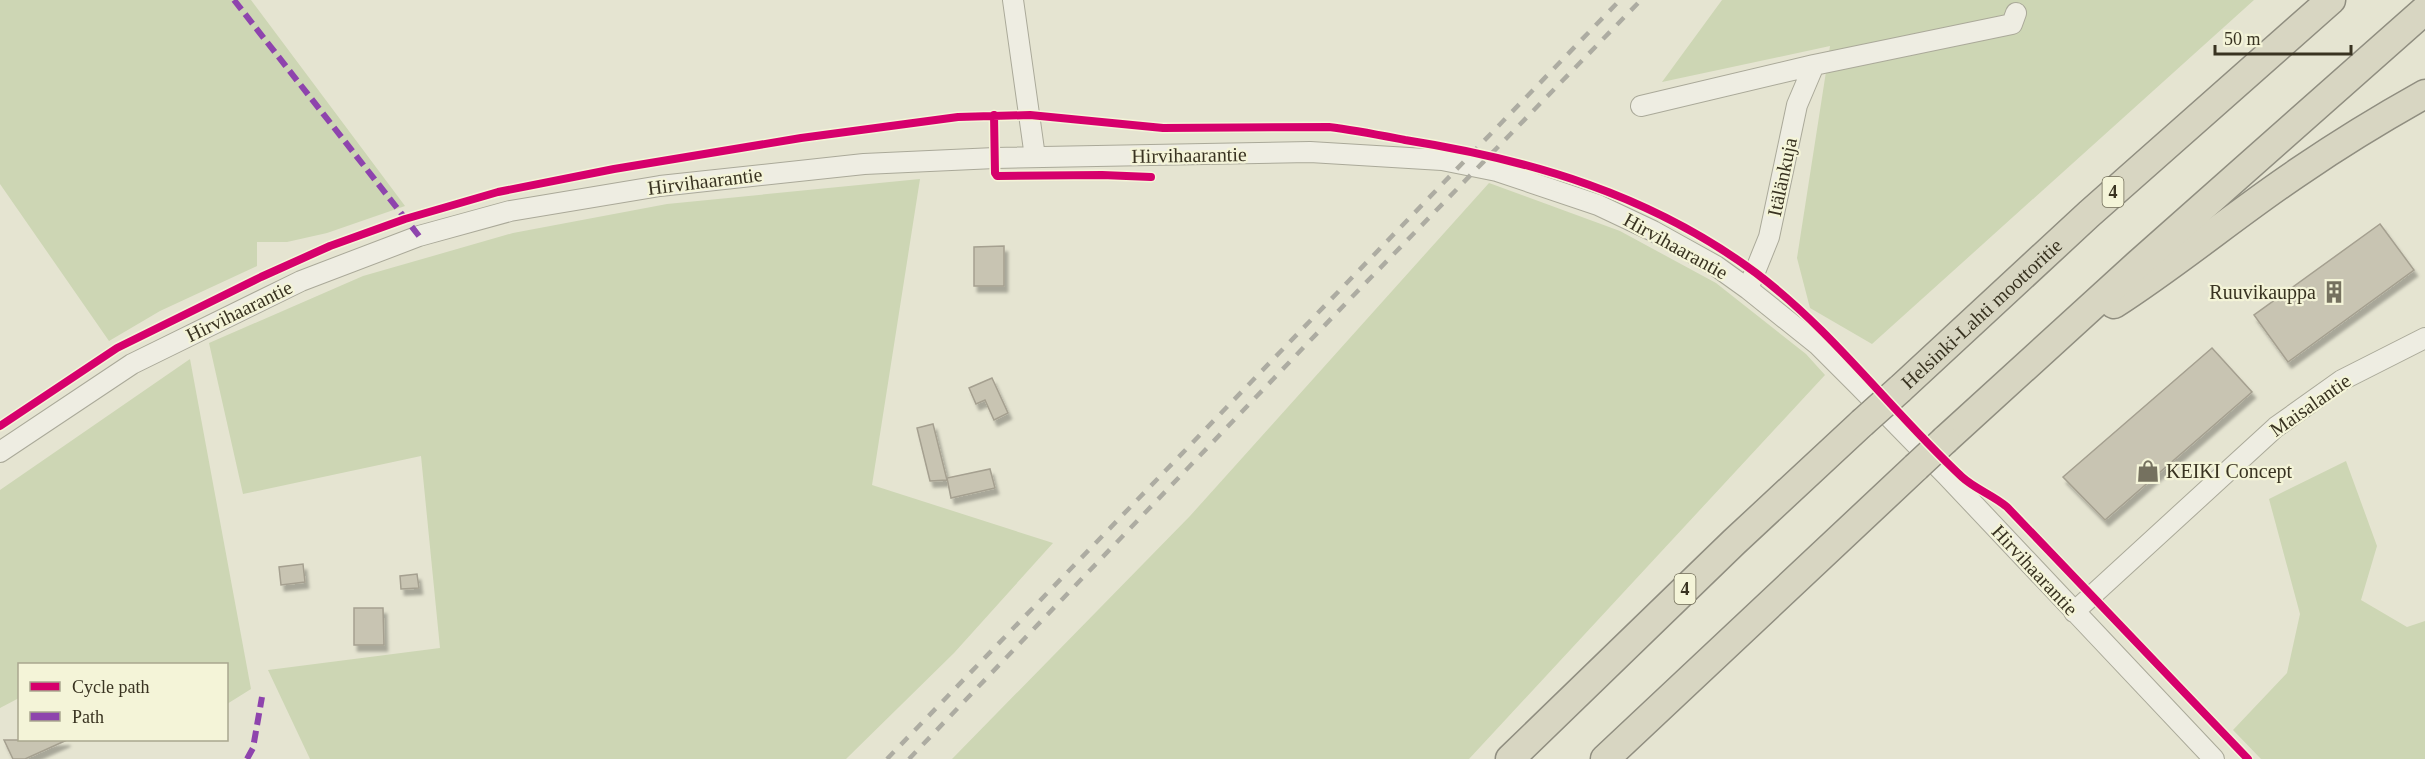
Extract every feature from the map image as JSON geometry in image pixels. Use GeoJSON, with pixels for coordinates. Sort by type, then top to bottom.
{"type":"FeatureCollection","features":[{"type":"Feature","properties":{"kind":"highway","name":"Helsinki-Lahti moottoritie"},"geometry":{"type":"LineString","coordinates":[[1510,759],[1734,542],[1862,423],[2089,214],[2331,0]]}},
{"type":"Feature","properties":{"kind":"highway"},"geometry":{"type":"LineString","coordinates":[[1605,759],[2041,351],[2425,10]]}},
{"type":"Feature","properties":{"kind":"highway"},"geometry":{"type":"LineString","coordinates":[[2041,351],[2149,281],[2299,171],[2373,123],[2425,93]]}},
{"type":"Feature","properties":{"kind":"street"},"geometry":{"type":"LineString","coordinates":[[1013,0],[1035,157]]}},
{"type":"Feature","properties":{"kind":"street"},"geometry":{"type":"LineString","coordinates":[[1641,106],[1814,65],[2012,24],[2016,13]]}},
{"type":"Feature","properties":{"kind":"street","name":"Itälänkuja"},"geometry":{"type":"LineString","coordinates":[[1748,289],[1769,237],[1797,105],[1814,65]]}},
{"type":"Feature","properties":{"kind":"street","name":"Hirvihaarantie"},"geometry":{"type":"LineString","coordinates":[[0,452],[132,364],[301,281],[419,236],[510,211],[660,186],[828,166],[1035,157],[1310,152],[1442,160],[1497,171],[1598,205],[1653,231],[1716,266],[1748,289],[1818,345],[1947,476],[2204,756]]}},
{"type":"Feature","properties":{"kind":"street","name":"Maisalantie"},"geometry":{"type":"LineString","coordinates":[[2074,612],[2276,427],[2342,380],[2425,338]]}},
{"type":"Feature","properties":{"kind":"green space"},"geometry":{"type":"Polygon","coordinates":[[[0,0],[251,0],[405,206],[327,233],[287,242],[257,242],[257,266],[160,311],[109,341],[0,184],[0,0]]]}},
{"type":"Feature","properties":{"kind":"green space"},"geometry":{"type":"Polygon","coordinates":[[[1722,0],[2254,0],[1872,344],[1810,308],[1797,258],[1830,46],[1662,82],[1722,0]]]}},
{"type":"Feature","properties":{"kind":"green space"},"geometry":{"type":"Polygon","coordinates":[[[920,179],[872,485],[1053,543],[954,653],[846,759],[310,759],[268,670],[440,648],[421,456],[243,494],[209,343],[363,276],[513,233],[667,204],[920,179]]]}},
{"type":"Feature","properties":{"kind":"green space"},"geometry":{"type":"Polygon","coordinates":[[[1489,183],[1620,231],[1716,283],[1806,354],[1825,375],[1469,759],[952,759],[1190,516],[1489,183]]]}},
{"type":"Feature","properties":{"kind":"green space"},"geometry":{"type":"Polygon","coordinates":[[[190,359],[251,689],[228,703],[228,663],[18,663],[18,699],[0,708],[0,490],[190,359]]]}},
{"type":"Feature","properties":{"kind":"green space"},"geometry":{"type":"Polygon","coordinates":[[[2346,461],[2377,546],[2361,600],[2407,627],[2425,621],[2425,759],[2261,759],[2233,730],[2287,673],[2300,614],[2269,499],[2346,461]]]}},
{"type":"Feature","properties":{"kind":"building","name":"Ruuvikauppa"},"geometry":{"type":"Polygon","coordinates":[[[2380,224],[2414,270],[2288,362],[2254,315],[2380,224]]]}},
{"type":"Feature","properties":{"kind":"building"},"geometry":{"type":"Polygon","coordinates":[[[1004,246],[1004,286],[974,286],[974,247],[1004,246]]]}},
{"type":"Feature","properties":{"kind":"building"},"geometry":{"type":"Polygon","coordinates":[[[2212,348],[2252,392],[2105,520],[2063,477],[2212,348]]]}},
{"type":"Feature","properties":{"kind":"building"},"geometry":{"type":"Polygon","coordinates":[[[992,378],[1008,413],[994,420],[985,400],[976,404],[969,388],[992,378]]]}},
{"type":"Feature","properties":{"kind":"building"},"geometry":{"type":"Polygon","coordinates":[[[933,424],[947,480],[930,481],[917,428],[933,424]]]}},
{"type":"Feature","properties":{"kind":"building"},"geometry":{"type":"Polygon","coordinates":[[[990,469],[995,488],[951,498],[947,478],[990,469]]]}},
{"type":"Feature","properties":{"kind":"building"},"geometry":{"type":"Polygon","coordinates":[[[303,564],[305,582],[281,585],[279,567],[303,564]]]}},
{"type":"Feature","properties":{"kind":"building"},"geometry":{"type":"Polygon","coordinates":[[[417,574],[419,588],[401,589],[400,576],[417,574]]]}},
{"type":"Feature","properties":{"kind":"building"},"geometry":{"type":"Polygon","coordinates":[[[354,608],[383,608],[384,645],[354,645],[354,608]]]}},
{"type":"Feature","properties":{"kind":"building"},"geometry":{"type":"Polygon","coordinates":[[[4,740],[65,741],[25,759],[13,759],[4,740]]]}},
{"type":"Feature","properties":{"kind":"railway"},"geometry":{"type":"LineString","coordinates":[[887,759],[1620,0]]}},
{"type":"Feature","properties":{"kind":"railway"},"geometry":{"type":"LineString","coordinates":[[909,759],[1349,300],[1641,0]]}},
{"type":"Feature","properties":{"kind":"marked path"},"geometry":{"type":"LineString","coordinates":[[234,0],[419,236]]}},
{"type":"Feature","properties":{"kind":"marked path"},"geometry":{"type":"LineString","coordinates":[[247,759],[253,748],[262,697]]}},
{"type":"Feature","properties":{"kind":"cycle path"},"geometry":{"type":"LineString","coordinates":[[994,115],[995,173],[997,176],[1151,177]]}},
{"type":"Feature","properties":{"kind":"cycle path"},"geometry":{"type":"LineString","coordinates":[[0,426],[117,348],[261,277],[330,246],[405,219],[498,192],[614,169],[801,138],[958,117],[1030,115],[1163,128],[1329,127],[1499,158],[1589,185],[1675,222],[1756,273],[1811,320],[1962,477],[2007,507],[2248,759]]}},
{"type":"Feature","properties":{"kind":"place","name":"Ruuvikauppa"},"geometry":{"type":"Point","coordinates":[2334,292]}},
{"type":"Feature","properties":{"kind":"place","name":"KEIKI Concept"},"geometry":{"type":"Point","coordinates":[2148,471]}}]}
